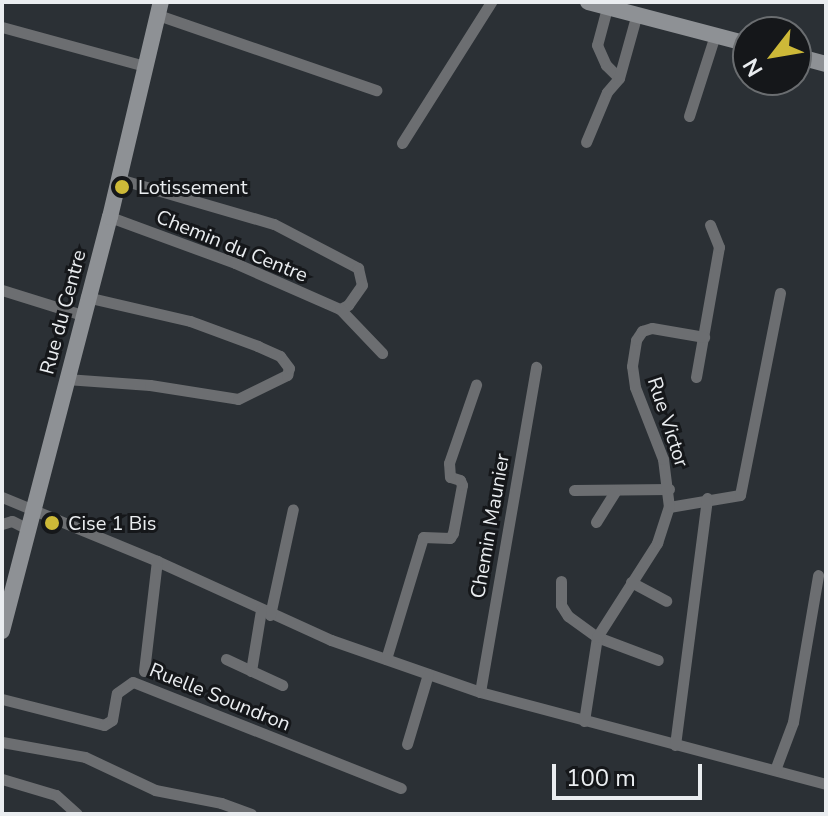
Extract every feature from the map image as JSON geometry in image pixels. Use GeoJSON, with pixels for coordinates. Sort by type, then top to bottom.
{"type":"FeatureCollection","features":[{"type":"Feature","properties":{"kind":"street"},"geometry":{"type":"LineString","coordinates":[[402,143],[491,2]]}},
{"type":"Feature","properties":{"kind":"street"},"geometry":{"type":"LineString","coordinates":[[588,2],[732,40]]}},
{"type":"Feature","properties":{"kind":"street"},"geometry":{"type":"LineString","coordinates":[[607,8],[597,45],[606,65],[619,78]]}},
{"type":"Feature","properties":{"kind":"street"},"geometry":{"type":"LineString","coordinates":[[160,9],[376,90]]}},
{"type":"Feature","properties":{"kind":"street","name":"Rue du Centre"},"geometry":{"type":"LineString","coordinates":[[2,631],[86,297],[110,217],[160,9]]}},
{"type":"Feature","properties":{"kind":"street"},"geometry":{"type":"LineString","coordinates":[[586,142],[607,92],[619,78],[636,17]]}},
{"type":"Feature","properties":{"kind":"street"},"geometry":{"type":"LineString","coordinates":[[2,27],[145,66]]}},
{"type":"Feature","properties":{"kind":"street"},"geometry":{"type":"LineString","coordinates":[[689,116],[715,35]]}},
{"type":"Feature","properties":{"kind":"street","name":"Chemin du Centre"},"geometry":{"type":"LineString","coordinates":[[119,179],[274,224],[358,268],[362,285],[348,305],[340,309]]}},
{"type":"Feature","properties":{"kind":"street","name":"Chemin du Centre"},"geometry":{"type":"LineString","coordinates":[[110,217],[235,263],[340,309],[382,353]]}},
{"type":"Feature","properties":{"kind":"street"},"geometry":{"type":"LineString","coordinates":[[696,377],[719,247],[710,225]]}},
{"type":"Feature","properties":{"kind":"street"},"geometry":{"type":"LineString","coordinates":[[2,290],[82,315]]}},
{"type":"Feature","properties":{"kind":"street"},"geometry":{"type":"LineString","coordinates":[[669,507],[707,498],[726,499],[740,495],[780,293]]}},
{"type":"Feature","properties":{"kind":"street"},"geometry":{"type":"LineString","coordinates":[[66,379],[150,385],[238,399],[287,375],[289,368],[280,356],[190,321],[86,297]]}},
{"type":"Feature","properties":{"kind":"street","name":"Rue Victor"},"geometry":{"type":"LineString","coordinates":[[584,721],[597,637],[657,543],[669,507],[663,459],[635,387],[632,366],[636,340],[642,331],[652,328],[704,337]]}},
{"type":"Feature","properties":{"kind":"street","name":"Chemin Maunier"},"geometry":{"type":"LineString","coordinates":[[480,692],[536,367]]}},
{"type":"Feature","properties":{"kind":"street"},"geometry":{"type":"LineString","coordinates":[[386,659],[423,537],[450,538],[453,533],[462,485],[460,480],[450,477],[449,463],[476,385]]}},
{"type":"Feature","properties":{"kind":"street"},"geometry":{"type":"LineString","coordinates":[[574,490],[615,492],[669,489]]}},
{"type":"Feature","properties":{"kind":"street"},"geometry":{"type":"LineString","coordinates":[[596,522],[615,492]]}},
{"type":"Feature","properties":{"kind":"street"},"geometry":{"type":"LineString","coordinates":[[2,497],[157,561],[266,613],[428,674],[584,721],[826,784]]}},
{"type":"Feature","properties":{"kind":"street"},"geometry":{"type":"LineString","coordinates":[[675,745],[707,498]]}},
{"type":"Feature","properties":{"kind":"street"},"geometry":{"type":"LineString","coordinates":[[251,671],[293,509]]}},
{"type":"Feature","properties":{"kind":"street"},"geometry":{"type":"LineString","coordinates":[[2,524],[12,521],[26,528]]}},
{"type":"Feature","properties":{"kind":"street"},"geometry":{"type":"LineString","coordinates":[[144,671],[157,561]]}},
{"type":"Feature","properties":{"kind":"street"},"geometry":{"type":"LineString","coordinates":[[775,770],[793,722],[818,575]]}},
{"type":"Feature","properties":{"kind":"street"},"geometry":{"type":"LineString","coordinates":[[561,581],[564,612],[597,637],[658,660]]}},
{"type":"Feature","properties":{"kind":"street"},"geometry":{"type":"LineString","coordinates":[[631,582],[666,601]]}},
{"type":"Feature","properties":{"kind":"street"},"geometry":{"type":"LineString","coordinates":[[226,659],[282,685]]}},
{"type":"Feature","properties":{"kind":"street"},"geometry":{"type":"LineString","coordinates":[[407,744],[428,674]]}},
{"type":"Feature","properties":{"kind":"street","name":"Ruelle Soundron"},"geometry":{"type":"LineString","coordinates":[[2,699],[104,725],[112,720],[117,693],[133,682],[401,788]]}},
{"type":"Feature","properties":{"kind":"street"},"geometry":{"type":"LineString","coordinates":[[2,742],[85,757],[155,790],[221,803],[251,814]]}},
{"type":"Feature","properties":{"kind":"street"},"geometry":{"type":"LineString","coordinates":[[2,779],[56,795],[77,814]]}},
{"type":"Feature","properties":{"kind":"place","name":"Lotissement"},"geometry":{"type":"Point","coordinates":[122,187]}},
{"type":"Feature","properties":{"kind":"place","name":"Cise 1 Bis"},"geometry":{"type":"Point","coordinates":[52,523]}}]}
